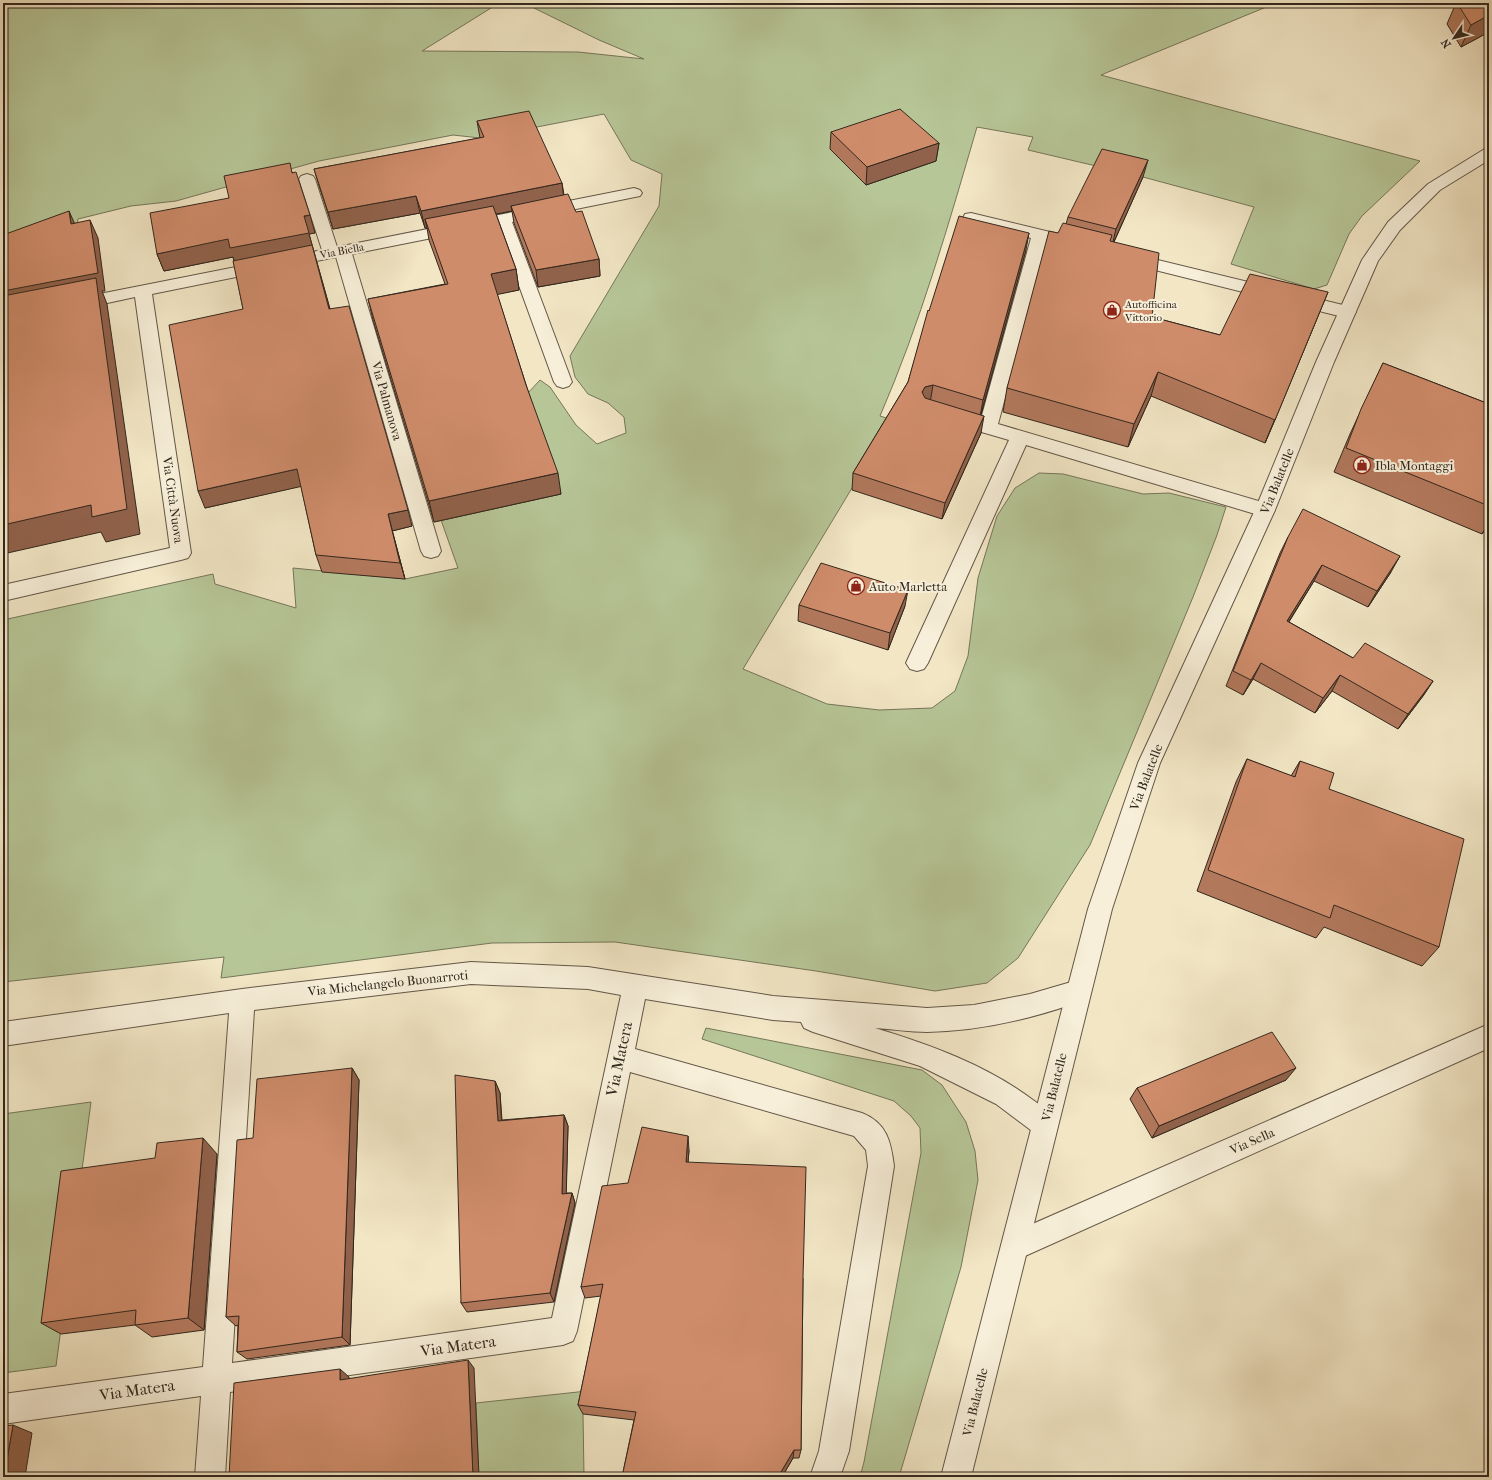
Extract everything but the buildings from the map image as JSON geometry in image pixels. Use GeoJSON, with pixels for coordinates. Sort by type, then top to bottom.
{"type":"FeatureCollection","features":[{"type":"Feature","properties":{"kind":"street","name":"Via Balatelle"},"geometry":{"type":"LineString","coordinates":[[956,1477],[1100,908],[1149,763],[1265,510],[1325,362],[1370,260],[1394,226],[1434,186],[1489,153]]}},
{"type":"Feature","properties":{"kind":"street","name":"Via Palmanova"},"geometry":{"type":"LineString","coordinates":[[307,179],[337,252],[431,551]]}},
{"type":"Feature","properties":{"kind":"street","name":"Via Biella"},"geometry":{"type":"LineString","coordinates":[[57,307],[634,193]]}},
{"type":"Feature","properties":{"kind":"street"},"geometry":{"type":"LineString","coordinates":[[971,218],[1091,248]]}},
{"type":"Feature","properties":{"kind":"street"},"geometry":{"type":"LineString","coordinates":[[503,219],[563,382]]}},
{"type":"Feature","properties":{"kind":"street"},"geometry":{"type":"LineString","coordinates":[[988,427],[1040,235]]}},
{"type":"Feature","properties":{"kind":"street"},"geometry":{"type":"LineString","coordinates":[[1115,254],[1347,312]]}},
{"type":"Feature","properties":{"kind":"street","name":"Via Città Nuova"},"geometry":{"type":"LineString","coordinates":[[3,592],[180,553],[143,290]]}},
{"type":"Feature","properties":{"kind":"street"},"geometry":{"type":"LineString","coordinates":[[938,412],[1265,510]]}},
{"type":"Feature","properties":{"kind":"street"},"geometry":{"type":"LineString","coordinates":[[917,663],[1020,437]]}},
{"type":"Feature","properties":{"kind":"street","name":"Via Michelangelo Buonarroti"},"geometry":{"type":"LineString","coordinates":[[3,1034],[242,1000],[471,973],[588,978],[773,1008]]}},
{"type":"Feature","properties":{"kind":"street","name":"Via Matera"},"geometry":{"type":"LineString","coordinates":[[3,1409],[563,1331],[634,986]]}},
{"type":"Feature","properties":{"kind":"street"},"geometry":{"type":"LineString","coordinates":[[773,1008],[927,1020],[974,1017],[1030,1006],[1078,991]]}},
{"type":"Feature","properties":{"kind":"street"},"geometry":{"type":"LineString","coordinates":[[210,1477],[242,1000]]}},
{"type":"Feature","properties":{"kind":"street"},"geometry":{"type":"LineString","coordinates":[[773,1008],[871,1037],[925,1055],[1005,1095],[1045,1125]]}},
{"type":"Feature","properties":{"kind":"street","name":"Via Sella"},"geometry":{"type":"LineString","coordinates":[[1015,1246],[1489,1036]]}},
{"type":"Feature","properties":{"kind":"street"},"geometry":{"type":"LineString","coordinates":[[620,1057],[862,1126],[878,1144],[881,1166],[880,1174],[834,1450],[825,1477]]}},
{"type":"Feature","properties":{"kind":"green space"},"geometry":{"type":"Polygon","coordinates":[[[3,3],[499,3],[422,51],[578,52],[644,59],[599,40],[534,8],[541,3],[1276,3],[1101,75],[1420,161],[1362,216],[1349,234],[1327,285],[1314,289],[1231,264],[1254,207],[1143,177],[1028,150],[1033,137],[977,127],[945,236],[921,309],[895,381],[880,416],[893,420],[743,669],[827,704],[879,710],[932,708],[955,691],[968,656],[978,578],[997,516],[1015,488],[1039,473],[1063,474],[1143,494],[1169,493],[1226,507],[1193,597],[1090,845],[1018,958],[987,983],[935,991],[816,971],[615,942],[492,943],[221,978],[224,957],[3,982],[3,620],[213,574],[215,584],[296,608],[293,568],[405,579],[458,568],[441,520],[532,411],[528,393],[540,380],[550,387],[576,425],[597,444],[626,433],[624,417],[608,403],[588,394],[575,377],[570,356],[659,206],[662,174],[631,160],[604,114],[480,138],[453,135],[319,161],[176,201],[131,206],[78,219],[77,229],[3,254],[3,3]]]}},
{"type":"Feature","properties":{"kind":"green space"},"geometry":{"type":"Polygon","coordinates":[[[706,1028],[922,1070],[942,1085],[966,1122],[975,1151],[978,1180],[961,1267],[899,1477],[860,1477],[921,1153],[920,1128],[911,1116],[894,1101],[702,1039],[706,1028]]]}},
{"type":"Feature","properties":{"kind":"green space"},"geometry":{"type":"Polygon","coordinates":[[[91,1102],[56,1366],[3,1373],[3,1114],[91,1102]]]}},
{"type":"Feature","properties":{"kind":"green space"},"geometry":{"type":"Polygon","coordinates":[[[587,1391],[583,1414],[584,1477],[479,1477],[476,1403],[587,1391]]]}},
{"type":"Feature","properties":{"kind":"place","name":"Autofficina Vittorio"},"geometry":{"type":"Point","coordinates":[1112,310]}},
{"type":"Feature","properties":{"kind":"place","name":"Ibla Montaggi"},"geometry":{"type":"Point","coordinates":[1362,465]}},
{"type":"Feature","properties":{"kind":"place","name":"Auto Marletta"},"geometry":{"type":"Point","coordinates":[856,586]}}]}
